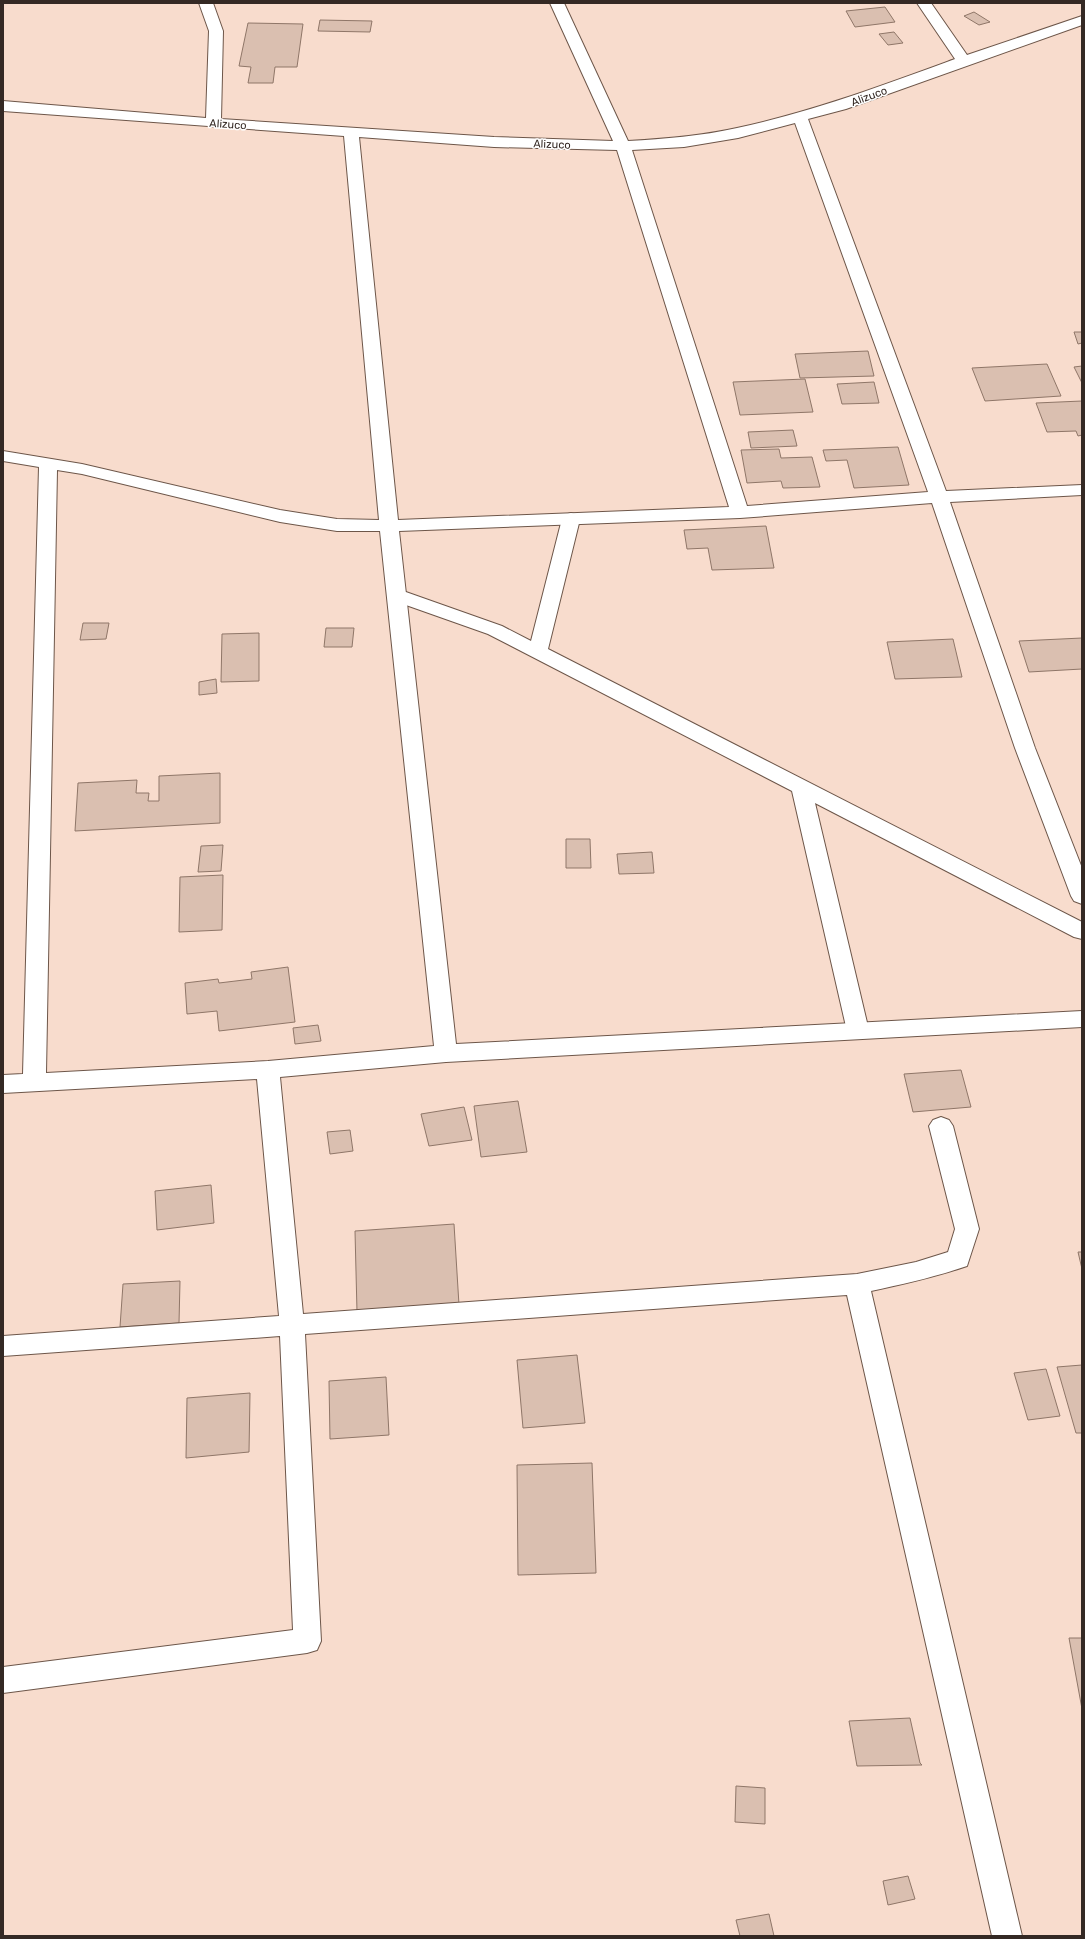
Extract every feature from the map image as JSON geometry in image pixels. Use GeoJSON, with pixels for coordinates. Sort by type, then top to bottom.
{"type":"FeatureCollection","features":[{"type":"Feature","properties":{"kind":"street"},"geometry":{"type":"LineString","coordinates":[[206,3],[216,31],[213,124]]}},
{"type":"Feature","properties":{"kind":"street"},"geometry":{"type":"LineString","coordinates":[[557,3],[623,146],[740,512]]}},
{"type":"Feature","properties":{"kind":"street"},"geometry":{"type":"LineString","coordinates":[[924,3],[964,60]]}},
{"type":"Feature","properties":{"kind":"street","name":"Alizuco"},"geometry":{"type":"LineString","coordinates":[[3,106],[213,124],[494,142],[623,146],[684,142],[738,133],[840,106],[964,60],[1082,20]]}},
{"type":"Feature","properties":{"kind":"street"},"geometry":{"type":"LineString","coordinates":[[800,117],[939,497],[1025,748],[1082,896]]}},
{"type":"Feature","properties":{"kind":"street"},"geometry":{"type":"LineString","coordinates":[[351,133],[396,595],[446,1053]]}},
{"type":"Feature","properties":{"kind":"street"},"geometry":{"type":"LineString","coordinates":[[3,456],[82,469],[280,516],[337,525],[389,526],[740,512],[939,497],[1082,490]]}},
{"type":"Feature","properties":{"kind":"street"},"geometry":{"type":"LineString","coordinates":[[34,1082],[48,463]]}},
{"type":"Feature","properties":{"kind":"street"},"geometry":{"type":"LineString","coordinates":[[538,652],[571,519]]}},
{"type":"Feature","properties":{"kind":"street"},"geometry":{"type":"LineString","coordinates":[[396,595],[496,630],[1082,931]]}},
{"type":"Feature","properties":{"kind":"street"},"geometry":{"type":"LineString","coordinates":[[800,786],[858,1031]]}},
{"type":"Feature","properties":{"kind":"street"},"geometry":{"type":"LineString","coordinates":[[3,1084],[268,1070],[446,1053],[1082,1019]]}},
{"type":"Feature","properties":{"kind":"street"},"geometry":{"type":"LineString","coordinates":[[3,1680],[307,1641],[292,1324],[268,1070]]}},
{"type":"Feature","properties":{"kind":"street"},"geometry":{"type":"LineString","coordinates":[[3,1346],[857,1284],[916,1272],[958,1259],[968,1229],[941,1126]]}},
{"type":"Feature","properties":{"kind":"street"},"geometry":{"type":"LineString","coordinates":[[857,1284],[1007,1936]]}},
{"type":"Feature","properties":{"kind":"building"},"geometry":{"type":"Polygon","coordinates":[[[885,7],[895,22],[855,27],[846,11],[885,7]]]}},
{"type":"Feature","properties":{"kind":"building"},"geometry":{"type":"Polygon","coordinates":[[[974,12],[990,22],[979,25],[964,16],[974,12]]]}},
{"type":"Feature","properties":{"kind":"building"},"geometry":{"type":"Polygon","coordinates":[[[320,20],[372,21],[370,32],[318,31],[320,20]]]}},
{"type":"Feature","properties":{"kind":"building"},"geometry":{"type":"Polygon","coordinates":[[[248,23],[303,24],[297,67],[275,67],[273,83],[248,83],[251,67],[239,66],[248,23]]]}},
{"type":"Feature","properties":{"kind":"building"},"geometry":{"type":"Polygon","coordinates":[[[894,32],[903,43],[888,45],[879,34],[894,32]]]}},
{"type":"Feature","properties":{"kind":"building"},"geometry":{"type":"Polygon","coordinates":[[[1074,332],[1082,332],[1082,343],[1078,344],[1074,332]]]}},
{"type":"Feature","properties":{"kind":"building"},"geometry":{"type":"Polygon","coordinates":[[[868,351],[874,376],[800,378],[795,354],[868,351]]]}},
{"type":"Feature","properties":{"kind":"building"},"geometry":{"type":"Polygon","coordinates":[[[1047,364],[1061,396],[985,401],[972,368],[1047,364]]]}},
{"type":"Feature","properties":{"kind":"building"},"geometry":{"type":"Polygon","coordinates":[[[1082,366],[1082,383],[1074,367],[1082,366]]]}},
{"type":"Feature","properties":{"kind":"building"},"geometry":{"type":"Polygon","coordinates":[[[805,379],[813,412],[740,415],[733,382],[805,379]]]}},
{"type":"Feature","properties":{"kind":"building"},"geometry":{"type":"Polygon","coordinates":[[[874,382],[879,403],[842,404],[837,384],[874,382]]]}},
{"type":"Feature","properties":{"kind":"building"},"geometry":{"type":"Polygon","coordinates":[[[1082,401],[1082,435],[1078,436],[1076,431],[1047,432],[1036,403],[1082,401]]]}},
{"type":"Feature","properties":{"kind":"building"},"geometry":{"type":"Polygon","coordinates":[[[793,430],[797,446],[751,448],[748,432],[793,430]]]}},
{"type":"Feature","properties":{"kind":"building"},"geometry":{"type":"Polygon","coordinates":[[[898,447],[909,485],[854,488],[847,460],[826,461],[823,450],[898,447]]]}},
{"type":"Feature","properties":{"kind":"building"},"geometry":{"type":"Polygon","coordinates":[[[779,449],[781,458],[812,457],[820,487],[783,488],[781,481],[747,483],[741,450],[779,449]]]}},
{"type":"Feature","properties":{"kind":"building"},"geometry":{"type":"Polygon","coordinates":[[[766,526],[774,568],[712,570],[708,548],[687,549],[684,530],[766,526]]]}},
{"type":"Feature","properties":{"kind":"building"},"geometry":{"type":"Polygon","coordinates":[[[83,623],[109,623],[106,639],[80,640],[83,623]]]}},
{"type":"Feature","properties":{"kind":"building"},"geometry":{"type":"Polygon","coordinates":[[[326,628],[354,628],[352,647],[324,647],[326,628]]]}},
{"type":"Feature","properties":{"kind":"building"},"geometry":{"type":"Polygon","coordinates":[[[259,633],[259,681],[221,682],[222,634],[259,633]]]}},
{"type":"Feature","properties":{"kind":"building"},"geometry":{"type":"Polygon","coordinates":[[[1082,638],[1082,669],[1029,672],[1019,641],[1082,638]]]}},
{"type":"Feature","properties":{"kind":"building"},"geometry":{"type":"Polygon","coordinates":[[[953,639],[962,677],[895,679],[887,642],[953,639]]]}},
{"type":"Feature","properties":{"kind":"building"},"geometry":{"type":"Polygon","coordinates":[[[216,679],[217,693],[199,695],[199,682],[216,679]]]}},
{"type":"Feature","properties":{"kind":"building"},"geometry":{"type":"Polygon","coordinates":[[[220,773],[220,823],[75,831],[78,783],[137,780],[136,793],[149,793],[148,801],[159,801],[159,776],[220,773]]]}},
{"type":"Feature","properties":{"kind":"building"},"geometry":{"type":"Polygon","coordinates":[[[566,839],[590,839],[591,868],[566,868],[566,839]]]}},
{"type":"Feature","properties":{"kind":"building"},"geometry":{"type":"Polygon","coordinates":[[[223,845],[221,871],[198,872],[201,846],[223,845]]]}},
{"type":"Feature","properties":{"kind":"building"},"geometry":{"type":"Polygon","coordinates":[[[652,852],[654,873],[619,874],[617,854],[652,852]]]}},
{"type":"Feature","properties":{"kind":"building"},"geometry":{"type":"Polygon","coordinates":[[[223,875],[222,930],[179,932],[180,877],[223,875]]]}},
{"type":"Feature","properties":{"kind":"building"},"geometry":{"type":"Polygon","coordinates":[[[288,967],[295,1022],[219,1031],[217,1011],[187,1014],[185,983],[218,979],[219,983],[252,979],[251,972],[288,967]]]}},
{"type":"Feature","properties":{"kind":"building"},"geometry":{"type":"Polygon","coordinates":[[[318,1025],[321,1041],[295,1044],[293,1028],[318,1025]]]}},
{"type":"Feature","properties":{"kind":"building"},"geometry":{"type":"Polygon","coordinates":[[[961,1070],[971,1107],[913,1112],[904,1074],[961,1070]]]}},
{"type":"Feature","properties":{"kind":"building"},"geometry":{"type":"Polygon","coordinates":[[[518,1101],[527,1152],[481,1157],[474,1106],[518,1101]]]}},
{"type":"Feature","properties":{"kind":"building"},"geometry":{"type":"Polygon","coordinates":[[[464,1107],[472,1140],[429,1146],[421,1114],[464,1107]]]}},
{"type":"Feature","properties":{"kind":"building"},"geometry":{"type":"Polygon","coordinates":[[[350,1130],[353,1151],[330,1154],[327,1132],[350,1130]]]}},
{"type":"Feature","properties":{"kind":"building"},"geometry":{"type":"Polygon","coordinates":[[[211,1185],[214,1223],[157,1230],[155,1191],[211,1185]]]}},
{"type":"Feature","properties":{"kind":"building"},"geometry":{"type":"Polygon","coordinates":[[[454,1224],[459,1305],[357,1312],[355,1231],[454,1224]]]}},
{"type":"Feature","properties":{"kind":"building"},"geometry":{"type":"Polygon","coordinates":[[[1078,1252],[1082,1252],[1082,1269],[1078,1252]]]}},
{"type":"Feature","properties":{"kind":"building"},"geometry":{"type":"Polygon","coordinates":[[[180,1281],[179,1323],[120,1327],[123,1284],[180,1281]]]}},
{"type":"Feature","properties":{"kind":"building"},"geometry":{"type":"Polygon","coordinates":[[[577,1355],[585,1423],[523,1428],[517,1360],[577,1355]]]}},
{"type":"Feature","properties":{"kind":"building"},"geometry":{"type":"Polygon","coordinates":[[[1082,1365],[1082,1433],[1076,1433],[1057,1367],[1082,1365]]]}},
{"type":"Feature","properties":{"kind":"building"},"geometry":{"type":"Polygon","coordinates":[[[1046,1369],[1060,1416],[1028,1420],[1014,1373],[1046,1369]]]}},
{"type":"Feature","properties":{"kind":"building"},"geometry":{"type":"Polygon","coordinates":[[[386,1377],[389,1435],[330,1439],[329,1381],[386,1377]]]}},
{"type":"Feature","properties":{"kind":"building"},"geometry":{"type":"Polygon","coordinates":[[[250,1393],[249,1452],[186,1458],[187,1398],[250,1393]]]}},
{"type":"Feature","properties":{"kind":"building"},"geometry":{"type":"Polygon","coordinates":[[[592,1463],[596,1573],[518,1575],[517,1465],[592,1463]]]}},
{"type":"Feature","properties":{"kind":"building"},"geometry":{"type":"Polygon","coordinates":[[[1069,1638],[1082,1638],[1082,1709],[1069,1638]]]}},
{"type":"Feature","properties":{"kind":"building"},"geometry":{"type":"Polygon","coordinates":[[[910,1718],[920,1763],[922,1765],[857,1766],[849,1721],[910,1718]]]}},
{"type":"Feature","properties":{"kind":"building"},"geometry":{"type":"Polygon","coordinates":[[[736,1786],[765,1788],[765,1824],[735,1822],[736,1786]]]}},
{"type":"Feature","properties":{"kind":"building"},"geometry":{"type":"Polygon","coordinates":[[[908,1876],[915,1899],[888,1905],[883,1881],[908,1876]]]}},
{"type":"Feature","properties":{"kind":"building"},"geometry":{"type":"Polygon","coordinates":[[[769,1914],[774,1936],[740,1936],[736,1920],[769,1914]]]}}]}
